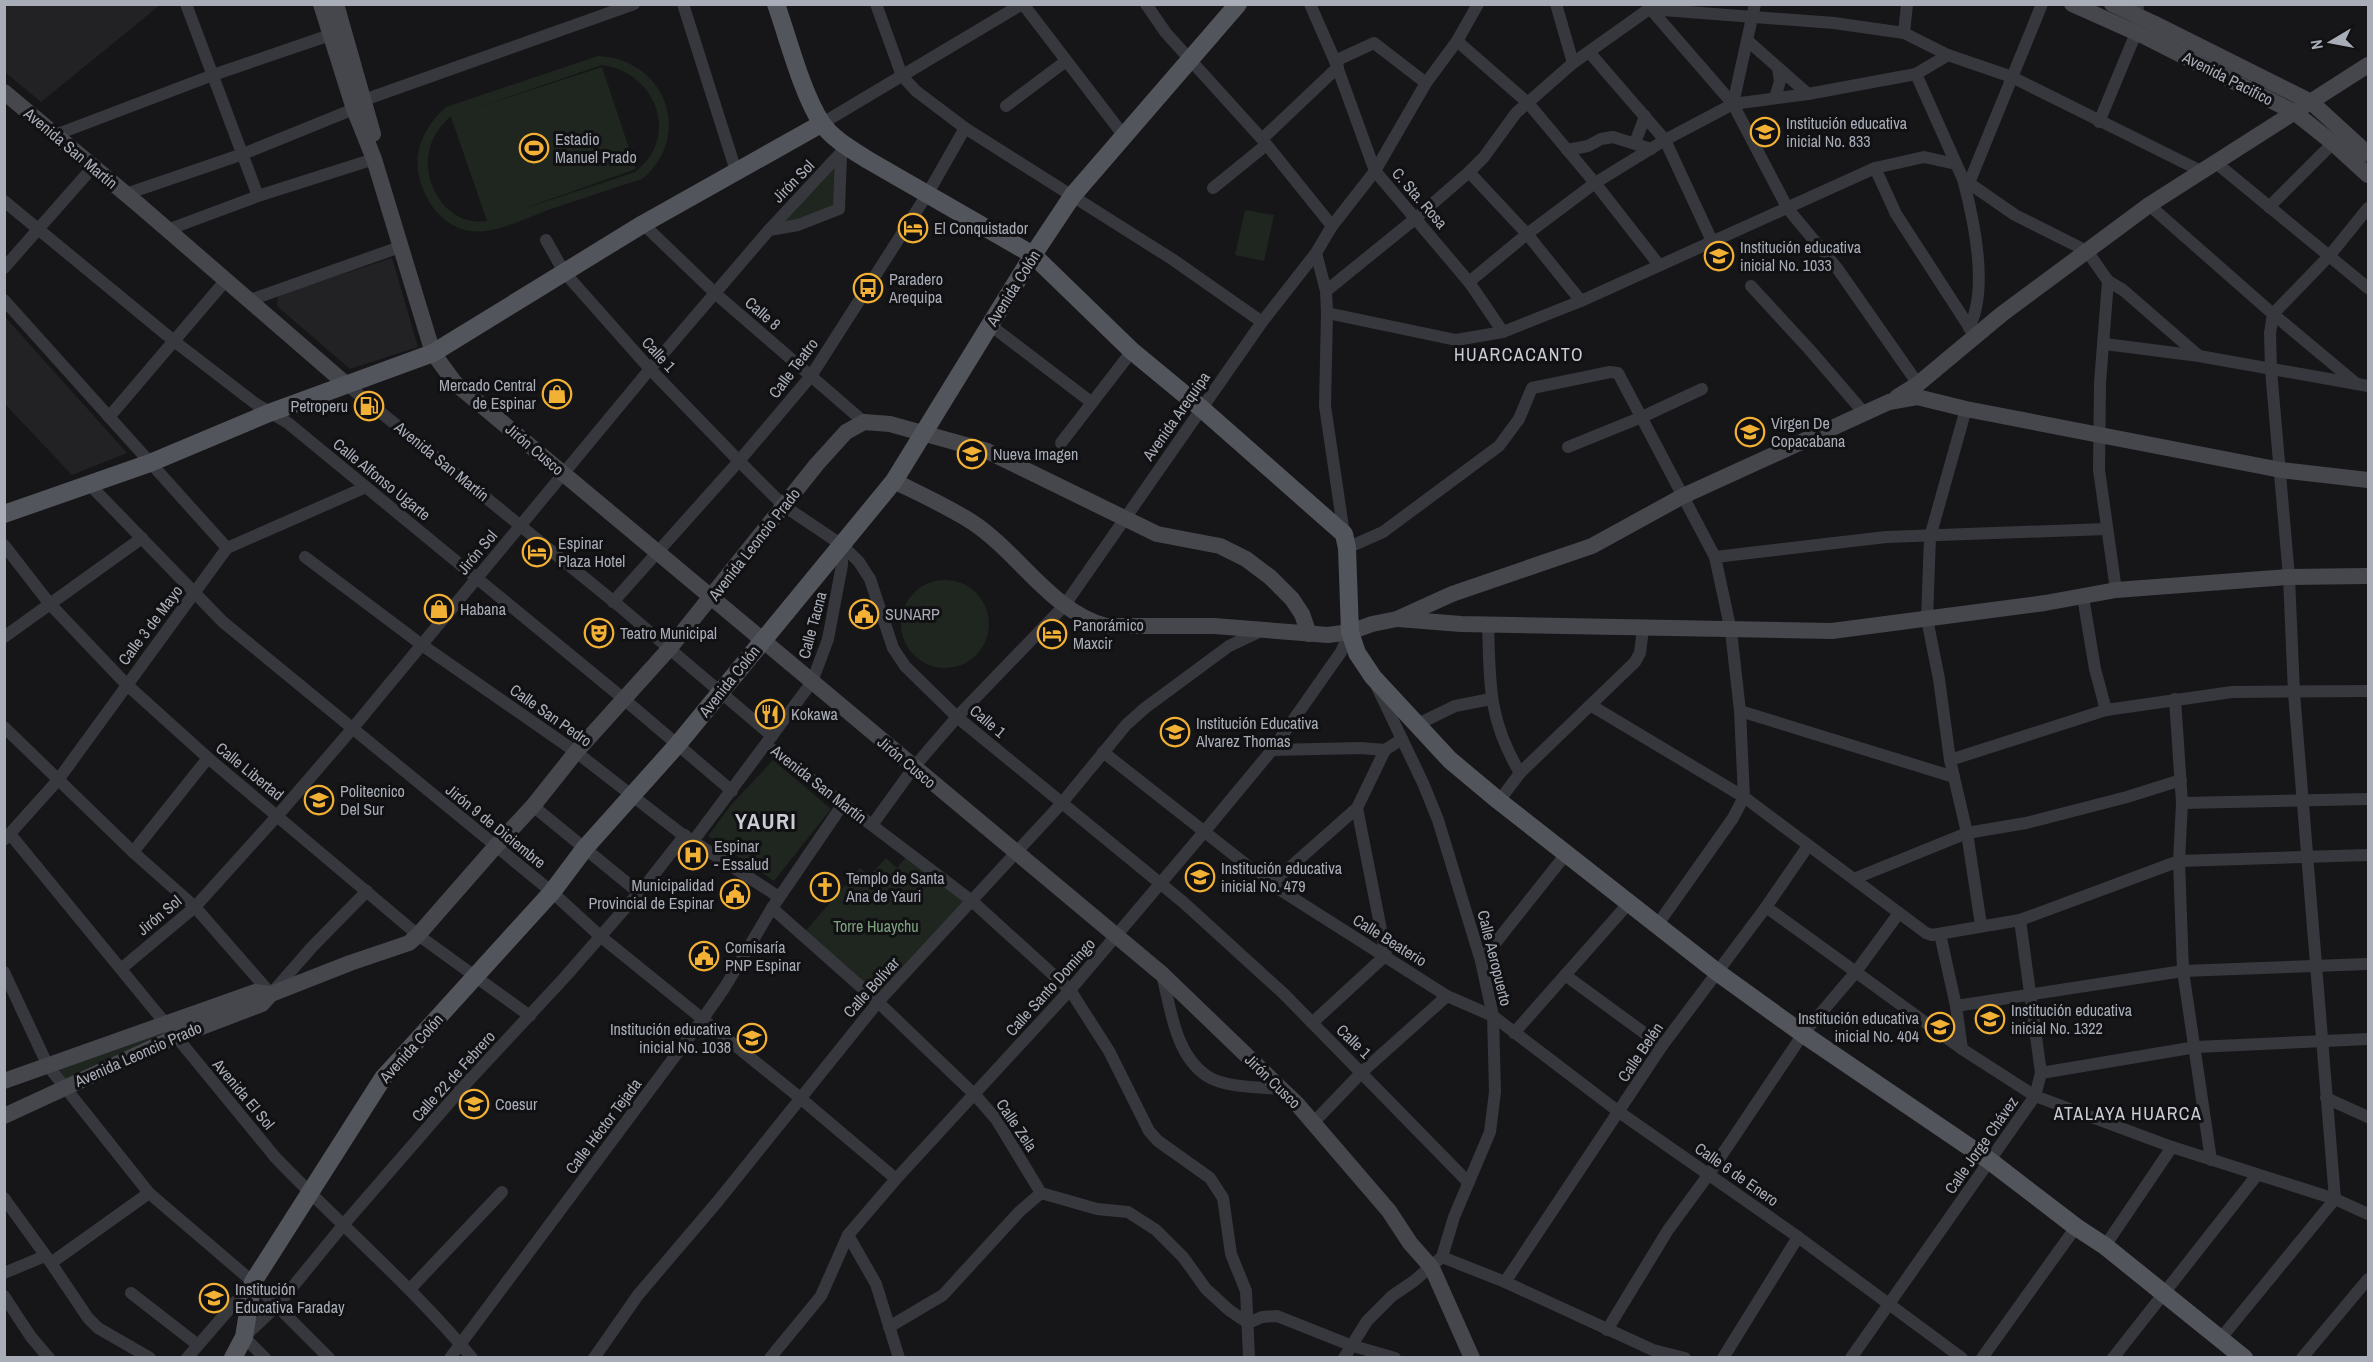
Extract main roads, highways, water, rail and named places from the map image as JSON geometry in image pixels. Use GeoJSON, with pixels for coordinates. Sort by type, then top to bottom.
{"type":"FeatureCollection","features":[{"type":"Feature","properties":{"kind":"main road","name":"Jirón Cusco"},"geometry":{"type":"LineString","coordinates":[[321,4],[330,35],[373,136],[374,159],[433,353],[455,384],[1162,974],[1314,1122],[1389,1211],[1410,1243],[1437,1262],[1472,1358]]}},
{"type":"Feature","properties":{"kind":"main road","name":"Jirón Cusco"},"geometry":{"type":"LineString","coordinates":[[336,4],[359,105]]}},
{"type":"Feature","properties":{"kind":"main road"},"geometry":{"type":"LineString","coordinates":[[776,4],[809,99],[821,124],[844,150],[928,193],[1033,255],[1132,351],[1201,408],[1345,541],[1350,632],[1357,653],[1373,677],[1450,760],[1628,904],[1658,924],[1718,972],[1803,1034],[1990,1161],[2076,1227],[2105,1246],[2244,1358]]}},
{"type":"Feature","properties":{"kind":"main road","name":"Avenida Colón"},"geometry":{"type":"LineString","coordinates":[[233,1358],[245,1328],[253,1282],[383,1078],[552,892],[585,848],[678,744],[894,481],[1033,255],[1073,195],[1238,4]]}},
{"type":"Feature","properties":{"kind":"main road","name":"Avenida Pacifico"},"geometry":{"type":"LineString","coordinates":[[2072,4],[2136,33],[2294,112],[2368,175]]}},
{"type":"Feature","properties":{"kind":"main road","name":"Avenida Pacifico"},"geometry":{"type":"LineString","coordinates":[[2112,4],[2137,10],[2310,102],[2368,154]]}},
{"type":"Feature","properties":{"kind":"main road"},"geometry":{"type":"LineString","coordinates":[[894,481],[972,522],[1006,549],[1064,606],[1089,622],[1106,626],[1214,626],[1309,634],[1350,632],[1372,624],[1397,619],[1452,594],[1592,546],[1683,496],[1889,402],[1918,384],[1972,332],[2149,206],[2368,65]]}},
{"type":"Feature","properties":{"kind":"main road","name":"Avenida San Martín"},"geometry":{"type":"LineString","coordinates":[[4,92],[347,385]]}},
{"type":"Feature","properties":{"kind":"main road"},"geometry":{"type":"LineString","coordinates":[[4,514],[150,463],[268,413],[433,353],[643,224],[821,124]]}},
{"type":"Feature","properties":{"kind":"main road"},"geometry":{"type":"LineString","coordinates":[[1889,402],[1917,397],[1966,409],[2281,470],[2368,480]]}},
{"type":"Feature","properties":{"kind":"main road","name":"Avenida Leoncio Prado"},"geometry":{"type":"LineString","coordinates":[[4,1116],[175,1037],[262,1004],[271,994],[409,943],[532,807],[576,752],[669,649],[846,432],[864,422],[890,424],[923,433]]}},
{"type":"Feature","properties":{"kind":"main road"},"geometry":{"type":"LineString","coordinates":[[923,433],[1010,460],[1157,534],[1220,546],[1246,559],[1270,577],[1292,599],[1302,614],[1309,634]]}},
{"type":"Feature","properties":{"kind":"main road"},"geometry":{"type":"LineString","coordinates":[[1397,619],[1643,629],[1832,631],[2083,597],[2115,590],[2289,577],[2368,576]]}},
{"type":"Feature","properties":{"kind":"main road","name":"Avenida Leoncio Prado"},"geometry":{"type":"LineString","coordinates":[[4,1081],[255,992],[271,994]]}},
{"type":"Feature","properties":{"kind":"place","name":"Institución educativa inicial No. 833"},"geometry":{"type":"Point","coordinates":[1765,132]}},
{"type":"Feature","properties":{"kind":"place","name":"Estadio Manuel Prado"},"geometry":{"type":"Point","coordinates":[534,148]}},
{"type":"Feature","properties":{"kind":"place","name":"El Conquistador"},"geometry":{"type":"Point","coordinates":[913,228]}},
{"type":"Feature","properties":{"kind":"place","name":"Institución educativa inicial No. 1033"},"geometry":{"type":"Point","coordinates":[1719,256]}},
{"type":"Feature","properties":{"kind":"place","name":"Paradero Arequipa"},"geometry":{"type":"Point","coordinates":[868,288]}},
{"type":"Feature","properties":{"kind":"place","name":"Mercado Central de Espinar"},"geometry":{"type":"Point","coordinates":[557,394]}},
{"type":"Feature","properties":{"kind":"place","name":"Petroperu"},"geometry":{"type":"Point","coordinates":[369,406]}},
{"type":"Feature","properties":{"kind":"place","name":"Virgen De Copacabana"},"geometry":{"type":"Point","coordinates":[1750,432]}},
{"type":"Feature","properties":{"kind":"place","name":"Nueva Imagen"},"geometry":{"type":"Point","coordinates":[972,454]}},
{"type":"Feature","properties":{"kind":"place","name":"Espinar Plaza Hotel"},"geometry":{"type":"Point","coordinates":[537,552]}},
{"type":"Feature","properties":{"kind":"place","name":"Habana"},"geometry":{"type":"Point","coordinates":[439,609]}},
{"type":"Feature","properties":{"kind":"place","name":"SUNARP"},"geometry":{"type":"Point","coordinates":[864,614]}},
{"type":"Feature","properties":{"kind":"place","name":"Teatro Municipal"},"geometry":{"type":"Point","coordinates":[599,633]}},
{"type":"Feature","properties":{"kind":"place","name":"Panorámico Maxcir"},"geometry":{"type":"Point","coordinates":[1052,634]}},
{"type":"Feature","properties":{"kind":"place","name":"Kokawa"},"geometry":{"type":"Point","coordinates":[770,714]}},
{"type":"Feature","properties":{"kind":"place","name":"Institución Educativa Alvarez Thomas"},"geometry":{"type":"Point","coordinates":[1175,732]}},
{"type":"Feature","properties":{"kind":"place","name":"Politecnico Del Sur"},"geometry":{"type":"Point","coordinates":[319,800]}},
{"type":"Feature","properties":{"kind":"place","name":"Espinar - Essalud"},"geometry":{"type":"Point","coordinates":[693,855]}},
{"type":"Feature","properties":{"kind":"place","name":"Institución educativa inicial No. 479"},"geometry":{"type":"Point","coordinates":[1200,877]}},
{"type":"Feature","properties":{"kind":"place","name":"Templo de Santa Ana de Yauri"},"geometry":{"type":"Point","coordinates":[825,887]}},
{"type":"Feature","properties":{"kind":"place","name":"Municipalidad Provincial de Espinar"},"geometry":{"type":"Point","coordinates":[735,894]}},
{"type":"Feature","properties":{"kind":"place","name":"Comisaría PNP Espinar"},"geometry":{"type":"Point","coordinates":[704,956]}},
{"type":"Feature","properties":{"kind":"place","name":"Institución educativa inicial No. 1322"},"geometry":{"type":"Point","coordinates":[1990,1019]}},
{"type":"Feature","properties":{"kind":"place","name":"Institución educativa inicial No. 404"},"geometry":{"type":"Point","coordinates":[1940,1027]}},
{"type":"Feature","properties":{"kind":"place","name":"Institución educativa inicial No. 1038"},"geometry":{"type":"Point","coordinates":[752,1038]}},
{"type":"Feature","properties":{"kind":"place","name":"Coesur"},"geometry":{"type":"Point","coordinates":[474,1104]}},
{"type":"Feature","properties":{"kind":"place","name":"Institución Educativa Faraday"},"geometry":{"type":"Point","coordinates":[214,1298]}},
{"type":"Feature","properties":{"kind":"district","name":"HUARCACANTO"},"geometry":{"type":"Point","coordinates":[1519,355]}},
{"type":"Feature","properties":{"kind":"district","name":"YAURI"},"geometry":{"type":"Point","coordinates":[766,821]}},
{"type":"Feature","properties":{"kind":"district","name":"ATALAYA HUARCA"},"geometry":{"type":"Point","coordinates":[2128,1114]}},
{"type":"Feature","properties":{"kind":"park label","name":"Torre Huaychu"},"geometry":{"type":"Point","coordinates":[876,926]}}]}
